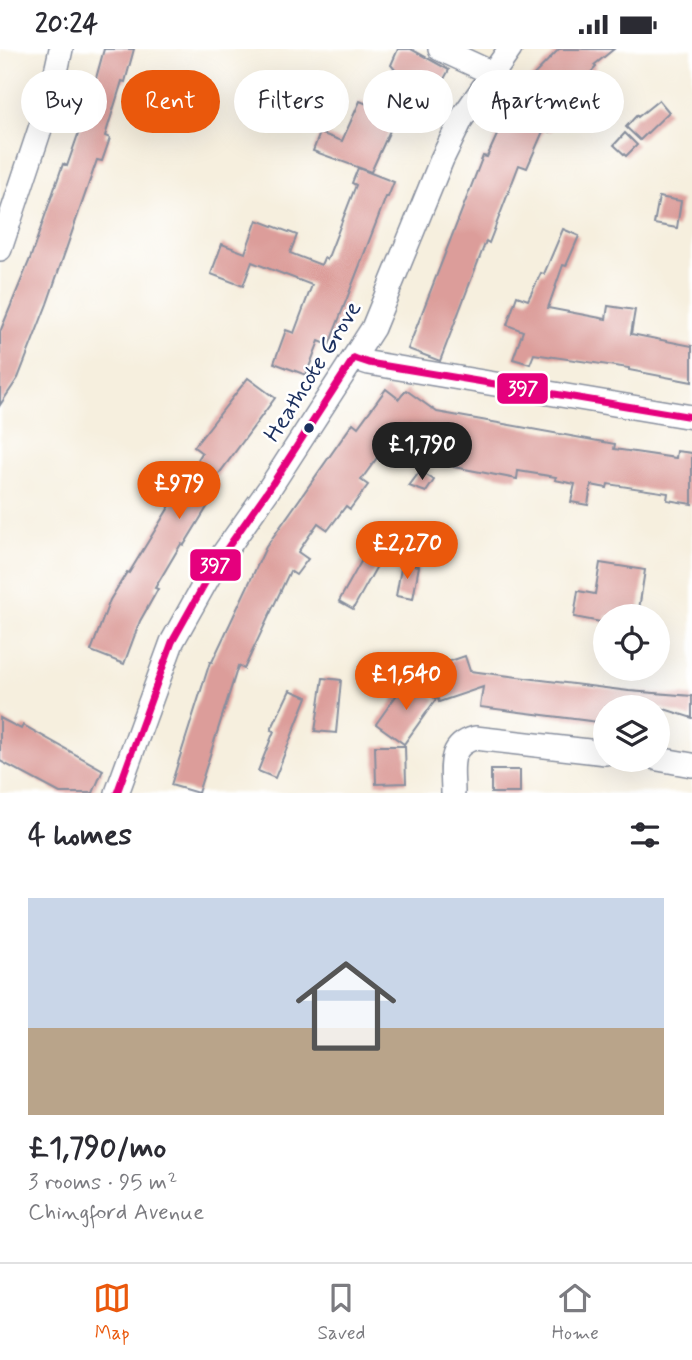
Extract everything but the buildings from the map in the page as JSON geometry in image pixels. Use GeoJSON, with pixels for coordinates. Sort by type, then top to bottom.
{"type":"FeatureCollection","features":[{"type":"Feature","properties":{"kind":"street"},"geometry":{"type":"LineString","coordinates":[[0,249],[50,99],[61,49]]}},
{"type":"Feature","properties":{"kind":"street"},"geometry":{"type":"LineString","coordinates":[[440,49],[486,70]]}},
{"type":"Feature","properties":{"kind":"street","name":"Heathcote Grove"},"geometry":{"type":"LineString","coordinates":[[494,70],[510,49]]}},
{"type":"Feature","properties":{"kind":"street","name":"Heathcote Grove"},"geometry":{"type":"LineString","coordinates":[[117,793],[172,642],[214,567],[269,489],[373,328],[442,159],[467,110]]}},
{"type":"Feature","properties":{"kind":"street"},"geometry":{"type":"LineString","coordinates":[[354,358],[369,363],[692,417]]}},
{"type":"Feature","properties":{"kind":"street"},"geometry":{"type":"LineString","coordinates":[[453,793],[452,760],[455,750],[458,745],[475,738],[593,752]]}},
{"type":"Feature","properties":{"kind":"street"},"geometry":{"type":"LineString","coordinates":[[670,761],[692,765]]}},
{"type":"Feature","properties":{"kind":"transit line","name":"397"},"geometry":{"type":"LineString","coordinates":[[354,358],[369,363],[692,417]]}},
{"type":"Feature","properties":{"kind":"transit line","name":"397"},"geometry":{"type":"LineString","coordinates":[[117,793],[172,642],[214,567],[269,489],[354,358]]}}]}
